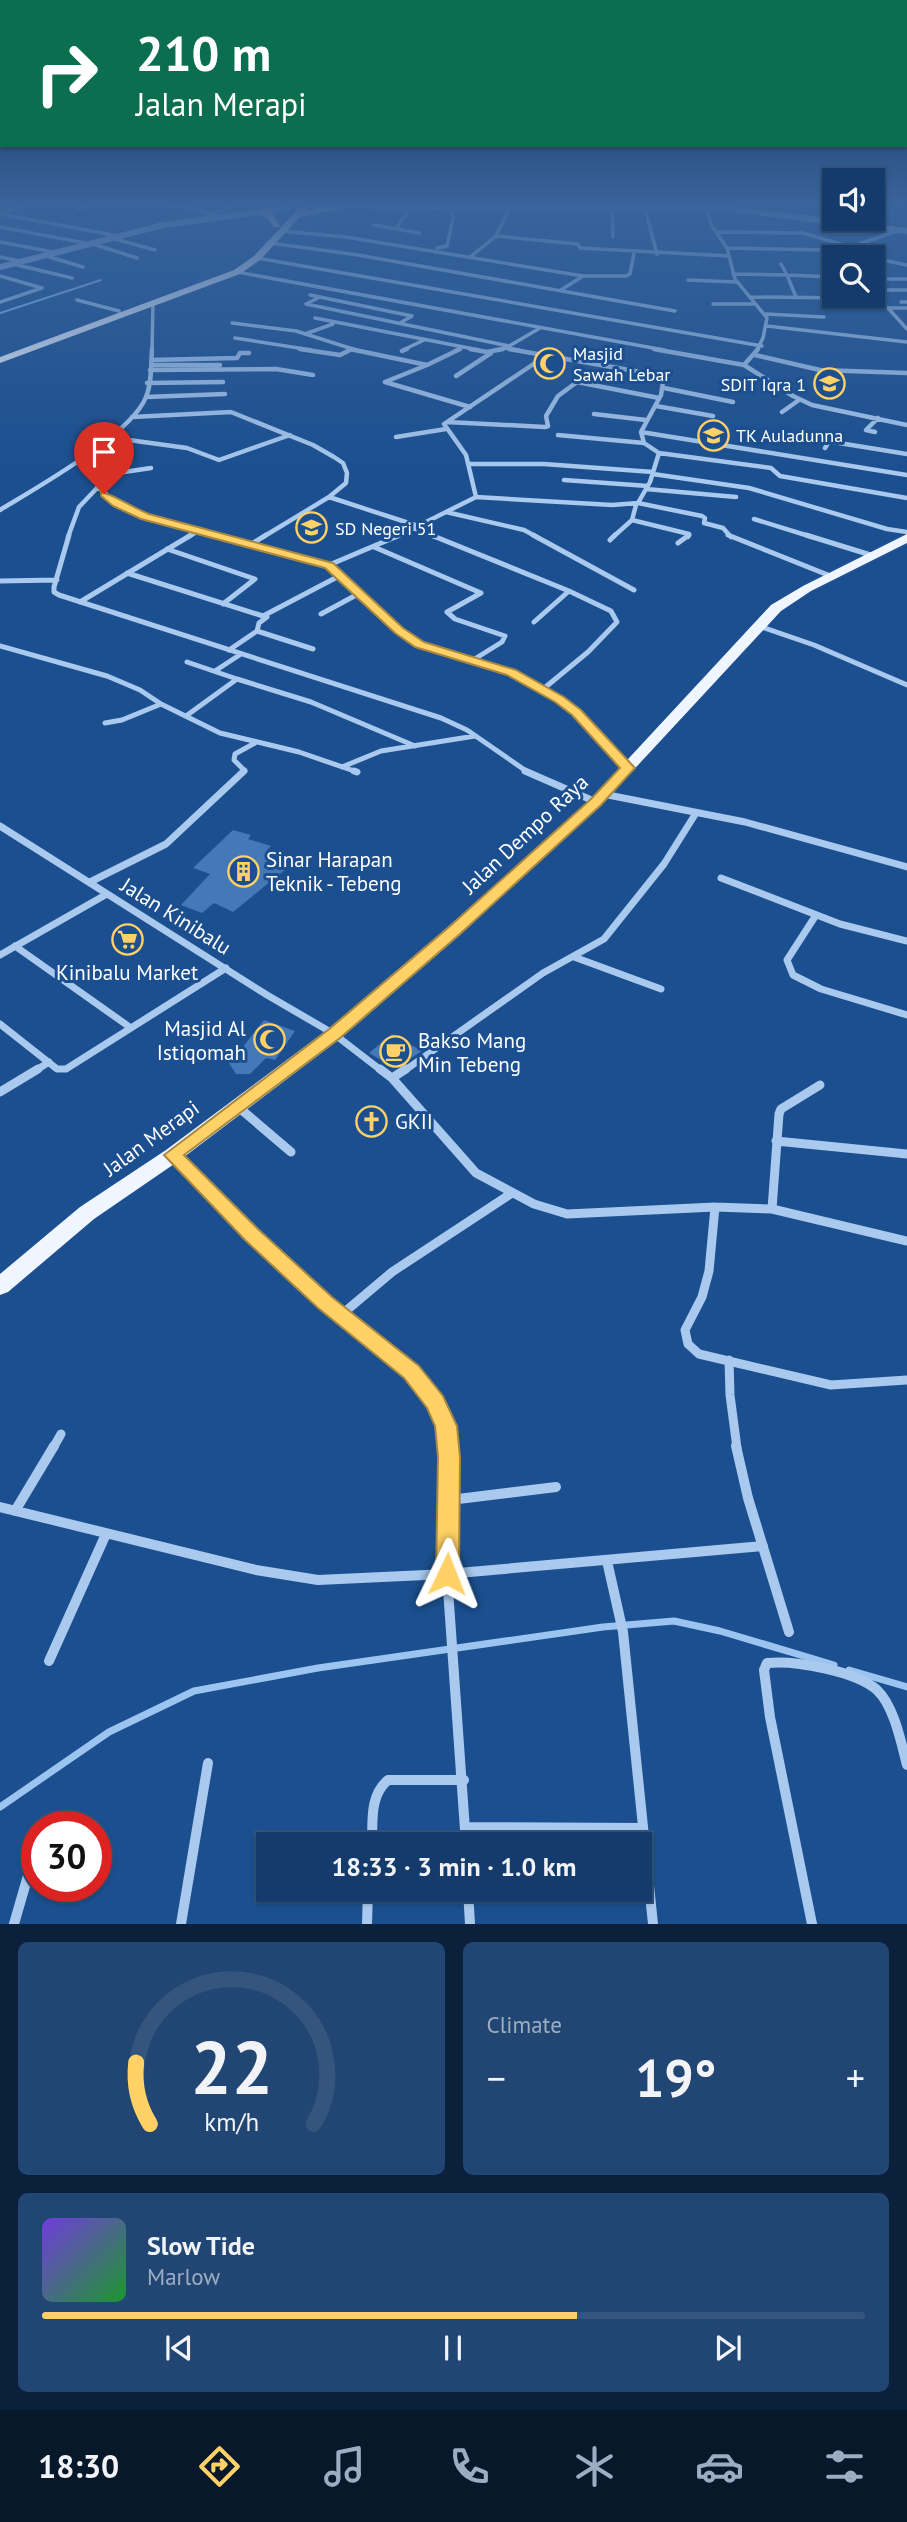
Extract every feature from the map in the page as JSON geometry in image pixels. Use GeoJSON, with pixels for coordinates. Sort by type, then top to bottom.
{"type":"FeatureCollection","features":[{"type":"Feature","properties":{"kind":"main road"},"geometry":{"type":"LineString","coordinates":[[0,357],[168,292]]}},
{"type":"Feature","properties":{"kind":"main road"},"geometry":{"type":"LineString","coordinates":[[0,357],[72,334],[185,292]]}},
{"type":"Feature","properties":{"kind":"main road","name":"Jalan Dempo Raya"},"geometry":{"type":"LineString","coordinates":[[334,1034],[455,930],[599,798],[759,626],[792,596],[875,557],[907,538]]}},
{"type":"Feature","properties":{"kind":"main road","name":"Jalan Merapi"},"geometry":{"type":"LineString","coordinates":[[0,1286],[87,1213],[173,1155],[334,1034]]}},
{"type":"Feature","properties":{"kind":"street"},"geometry":{"type":"LineString","coordinates":[[0,302],[31,292]]}},
{"type":"Feature","properties":{"kind":"street"},"geometry":{"type":"LineString","coordinates":[[350,292],[744,365],[758,371],[799,400],[907,425]]}},
{"type":"Feature","properties":{"kind":"street"},"geometry":{"type":"LineString","coordinates":[[463,292],[762,346]]}},
{"type":"Feature","properties":{"kind":"street"},"geometry":{"type":"LineString","coordinates":[[570,292],[676,311]]}},
{"type":"Feature","properties":{"kind":"street"},"geometry":{"type":"LineString","coordinates":[[745,292],[766,314],[824,317]]}},
{"type":"Feature","properties":{"kind":"street"},"geometry":{"type":"LineString","coordinates":[[794,292],[796,298]]}},
{"type":"Feature","properties":{"kind":"street"},"geometry":{"type":"LineString","coordinates":[[310,295],[411,314],[427,306]]}},
{"type":"Feature","properties":{"kind":"street"},"geometry":{"type":"LineString","coordinates":[[320,297],[306,304],[547,355],[652,374],[658,377],[664,388],[733,402]]}},
{"type":"Feature","properties":{"kind":"street"},"geometry":{"type":"LineString","coordinates":[[750,297],[848,298],[860,306],[907,308]]}},
{"type":"Feature","properties":{"kind":"street"},"geometry":{"type":"LineString","coordinates":[[369,306],[386,298]]}},
{"type":"Feature","properties":{"kind":"street"},"geometry":{"type":"LineString","coordinates":[[77,300],[119,311]]}},
{"type":"Feature","properties":{"kind":"street"},"geometry":{"type":"LineString","coordinates":[[901,302],[907,302]]}},
{"type":"Feature","properties":{"kind":"street"},"geometry":{"type":"LineString","coordinates":[[1,509],[84,456],[132,417],[146,397],[151,365],[153,304]]}},
{"type":"Feature","properties":{"kind":"street"},"geometry":{"type":"LineString","coordinates":[[713,304],[756,304]]}},
{"type":"Feature","properties":{"kind":"street"},"geometry":{"type":"LineString","coordinates":[[888,307],[907,330]]}},
{"type":"Feature","properties":{"kind":"street"},"geometry":{"type":"LineString","coordinates":[[400,323],[412,317],[411,314]]}},
{"type":"Feature","properties":{"kind":"street"},"geometry":{"type":"LineString","coordinates":[[744,365],[762,346],[766,314]]}},
{"type":"Feature","properties":{"kind":"street"},"geometry":{"type":"LineString","coordinates":[[315,318],[461,348],[495,351]]}},
{"type":"Feature","properties":{"kind":"street"},"geometry":{"type":"LineString","coordinates":[[232,323],[304,334],[352,349],[427,365]]}},
{"type":"Feature","properties":{"kind":"street"},"geometry":{"type":"LineString","coordinates":[[304,334],[336,323]]}},
{"type":"Feature","properties":{"kind":"street"},"geometry":{"type":"LineString","coordinates":[[766,326],[907,342]]}},
{"type":"Feature","properties":{"kind":"street"},"geometry":{"type":"LineString","coordinates":[[403,336],[421,327]]}},
{"type":"Feature","properties":{"kind":"street"},"geometry":{"type":"LineString","coordinates":[[456,376],[470,370],[475,363],[495,351],[508,347],[540,328]]}},
{"type":"Feature","properties":{"kind":"street"},"geometry":{"type":"LineString","coordinates":[[235,338],[340,355],[352,349]]}},
{"type":"Feature","properties":{"kind":"street"},"geometry":{"type":"LineString","coordinates":[[402,351],[425,340]]}},
{"type":"Feature","properties":{"kind":"street"},"geometry":{"type":"LineString","coordinates":[[461,348],[385,382],[470,407]]}},
{"type":"Feature","properties":{"kind":"street"},"geometry":{"type":"LineString","coordinates":[[151,365],[237,358],[240,353],[249,353]]}},
{"type":"Feature","properties":{"kind":"street"},"geometry":{"type":"LineString","coordinates":[[476,497],[466,455],[444,424],[547,355]]}},
{"type":"Feature","properties":{"kind":"street"},"geometry":{"type":"LineString","coordinates":[[755,355],[820,370],[907,373]]}},
{"type":"Feature","properties":{"kind":"street"},"geometry":{"type":"LineString","coordinates":[[151,365],[285,370],[313,375]]}},
{"type":"Feature","properties":{"kind":"street"},"geometry":{"type":"LineString","coordinates":[[148,383],[223,382]]}},
{"type":"Feature","properties":{"kind":"street"},"geometry":{"type":"LineString","coordinates":[[447,422],[545,427],[548,426],[545,416],[554,402],[566,388],[577,383],[659,398]]}},
{"type":"Feature","properties":{"kind":"street"},"geometry":{"type":"LineString","coordinates":[[644,443],[641,432],[664,388]]}},
{"type":"Feature","properties":{"kind":"street"},"geometry":{"type":"LineString","coordinates":[[146,397],[225,394]]}},
{"type":"Feature","properties":{"kind":"street"},"geometry":{"type":"LineString","coordinates":[[782,412],[799,400]]}},
{"type":"Feature","properties":{"kind":"street"},"geometry":{"type":"LineString","coordinates":[[656,407],[713,416]]}},
{"type":"Feature","properties":{"kind":"street"},"geometry":{"type":"LineString","coordinates":[[132,417],[231,412],[313,445],[343,463],[346,483],[329,497],[250,545]]}},
{"type":"Feature","properties":{"kind":"street"},"geometry":{"type":"LineString","coordinates":[[594,414],[646,420]]}},
{"type":"Feature","properties":{"kind":"street"},"geometry":{"type":"LineString","coordinates":[[875,432],[866,430],[878,418]]}},
{"type":"Feature","properties":{"kind":"street"},"geometry":{"type":"LineString","coordinates":[[396,437],[446,429]]}},
{"type":"Feature","properties":{"kind":"street"},"geometry":{"type":"LineString","coordinates":[[641,432],[907,475]]}},
{"type":"Feature","properties":{"kind":"street"},"geometry":{"type":"LineString","coordinates":[[107,438],[187,448],[219,460],[290,435]]}},
{"type":"Feature","properties":{"kind":"street"},"geometry":{"type":"LineString","coordinates":[[558,435],[644,443],[659,453],[771,468],[780,476],[907,498]]}},
{"type":"Feature","properties":{"kind":"street"},"geometry":{"type":"LineString","coordinates":[[825,447],[833,442],[907,454]]}},
{"type":"Feature","properties":{"kind":"street"},"geometry":{"type":"LineString","coordinates":[[610,540],[632,520],[659,453]]}},
{"type":"Feature","properties":{"kind":"street"},"geometry":{"type":"LineString","coordinates":[[84,456],[97,476],[97,487],[79,507],[72,520],[54,592],[409,706],[456,724],[523,771],[599,798],[696,813],[778,830],[907,867]]}},
{"type":"Feature","properties":{"kind":"street"},"geometry":{"type":"LineString","coordinates":[[468,464],[544,464],[653,473],[748,488],[887,529],[907,532]]}},
{"type":"Feature","properties":{"kind":"street"},"geometry":{"type":"LineString","coordinates":[[97,476],[151,468]]}},
{"type":"Feature","properties":{"kind":"street"},"geometry":{"type":"LineString","coordinates":[[564,480],[736,497]]}},
{"type":"Feature","properties":{"kind":"street"},"geometry":{"type":"LineString","coordinates":[[97,487],[117,504],[130,510],[329,565],[399,631],[419,645],[512,673],[577,713],[628,768]]}},
{"type":"Feature","properties":{"kind":"street"},"geometry":{"type":"LineString","coordinates":[[329,497],[415,527],[611,611],[617,622],[588,652],[542,690]]}},
{"type":"Feature","properties":{"kind":"street"},"geometry":{"type":"LineString","coordinates":[[329,565],[374,547],[476,497],[637,504],[702,516],[705,518],[704,523],[723,528],[727,534],[833,577]]}},
{"type":"Feature","properties":{"kind":"street"},"geometry":{"type":"LineString","coordinates":[[445,512],[524,530],[634,590]]}},
{"type":"Feature","properties":{"kind":"street"},"geometry":{"type":"LineString","coordinates":[[754,519],[875,557]]}},
{"type":"Feature","properties":{"kind":"street"},"geometry":{"type":"LineString","coordinates":[[632,520],[689,534],[678,543]]}},
{"type":"Feature","properties":{"kind":"street"},"geometry":{"type":"LineString","coordinates":[[80,602],[199,531]]}},
{"type":"Feature","properties":{"kind":"street"},"geometry":{"type":"LineString","coordinates":[[374,547],[481,593],[447,612],[455,619],[505,636],[502,642],[472,660]]}},
{"type":"Feature","properties":{"kind":"street"},"geometry":{"type":"LineString","coordinates":[[167,549],[253,577],[253,581],[223,604]]}},
{"type":"Feature","properties":{"kind":"street"},"geometry":{"type":"LineString","coordinates":[[127,573],[267,616]]}},
{"type":"Feature","properties":{"kind":"street"},"geometry":{"type":"LineString","coordinates":[[229,650],[257,631],[259,623],[267,616],[341,575]]}},
{"type":"Feature","properties":{"kind":"street"},"geometry":{"type":"LineString","coordinates":[[0,581],[57,580]]}},
{"type":"Feature","properties":{"kind":"street"},"geometry":{"type":"LineString","coordinates":[[534,622],[569,591]]}},
{"type":"Feature","properties":{"kind":"street"},"geometry":{"type":"LineString","coordinates":[[321,614],[360,593]]}},
{"type":"Feature","properties":{"kind":"street"},"geometry":{"type":"LineString","coordinates":[[759,626],[814,645],[907,685]]}},
{"type":"Feature","properties":{"kind":"street"},"geometry":{"type":"LineString","coordinates":[[257,631],[313,649]]}},
{"type":"Feature","properties":{"kind":"street"},"geometry":{"type":"LineString","coordinates":[[0,646],[107,676],[140,690],[161,704],[220,733],[299,752],[357,772]]}},
{"type":"Feature","properties":{"kind":"street"},"geometry":{"type":"LineString","coordinates":[[215,671],[241,654]]}},
{"type":"Feature","properties":{"kind":"street"},"geometry":{"type":"LineString","coordinates":[[187,662],[311,702],[415,746]]}},
{"type":"Feature","properties":{"kind":"street"},"geometry":{"type":"LineString","coordinates":[[186,716],[237,679]]}},
{"type":"Feature","properties":{"kind":"street"},"geometry":{"type":"LineString","coordinates":[[105,723],[122,720],[161,704]]}},
{"type":"Feature","properties":{"kind":"street"},"geometry":{"type":"LineString","coordinates":[[342,767],[376,752],[475,736]]}},
{"type":"Feature","properties":{"kind":"street"},"geometry":{"type":"LineString","coordinates":[[90,882],[166,844],[241,776],[244,770],[234,760],[235,754],[255,743]]}},
{"type":"Feature","properties":{"kind":"street"},"geometry":{"type":"LineString","coordinates":[[392,1078],[543,973],[604,939],[681,840],[696,813]]}},
{"type":"Feature","properties":{"kind":"street","name":"Jalan Kinibalu"},"geometry":{"type":"LineString","coordinates":[[0,826],[334,1034],[392,1078],[476,1173],[534,1204],[567,1213],[715,1207],[772,1209],[907,1241]]}},
{"type":"Feature","properties":{"kind":"street"},"geometry":{"type":"LineString","coordinates":[[721,878],[840,924],[907,941]]}},
{"type":"Feature","properties":{"kind":"street"},"geometry":{"type":"LineString","coordinates":[[0,955],[107,894]]}},
{"type":"Feature","properties":{"kind":"street"},"geometry":{"type":"LineString","coordinates":[[816,915],[787,960],[793,975],[821,989],[907,1015]]}},
{"type":"Feature","properties":{"kind":"street"},"geometry":{"type":"LineString","coordinates":[[15,946],[131,1028]]}},
{"type":"Feature","properties":{"kind":"street"},"geometry":{"type":"LineString","coordinates":[[574,957],[661,989]]}},
{"type":"Feature","properties":{"kind":"street"},"geometry":{"type":"LineString","coordinates":[[0,1024],[57,1069],[66,1069],[226,968]]}},
{"type":"Feature","properties":{"kind":"street"},"geometry":{"type":"LineString","coordinates":[[0,1091],[49,1062]]}},
{"type":"Feature","properties":{"kind":"street"},"geometry":{"type":"LineString","coordinates":[[772,1209],[776,1141],[781,1109],[820,1085]]}},
{"type":"Feature","properties":{"kind":"street"},"geometry":{"type":"LineString","coordinates":[[237,1106],[291,1152]]}},
{"type":"Feature","properties":{"kind":"street"},"geometry":{"type":"LineString","coordinates":[[776,1141],[907,1154]]}},
{"type":"Feature","properties":{"kind":"street"},"geometry":{"type":"LineString","coordinates":[[173,1155],[251,1234],[341,1315],[411,1372],[436,1402],[446,1426],[450,1500],[447,1574],[464,1780],[465,1832]]}},
{"type":"Feature","properties":{"kind":"street"},"geometry":{"type":"LineString","coordinates":[[341,1315],[392,1272],[512,1193]]}},
{"type":"Feature","properties":{"kind":"street"},"geometry":{"type":"LineString","coordinates":[[715,1207],[709,1271],[702,1297],[685,1330],[688,1344],[699,1354],[831,1385],[907,1380]]}},
{"type":"Feature","properties":{"kind":"street"},"geometry":{"type":"LineString","coordinates":[[729,1360],[728,1395],[735,1448],[789,1632]]}},
{"type":"Feature","properties":{"kind":"street"},"geometry":{"type":"LineString","coordinates":[[15,1511],[61,1434]]}},
{"type":"Feature","properties":{"kind":"street"},"geometry":{"type":"LineString","coordinates":[[450,1500],[556,1487]]}},
{"type":"Feature","properties":{"kind":"street"},"geometry":{"type":"LineString","coordinates":[[0,1507],[256,1570],[318,1580],[447,1574],[763,1546]]}},
{"type":"Feature","properties":{"kind":"street"},"geometry":{"type":"LineString","coordinates":[[49,1661],[106,1534]]}},
{"type":"Feature","properties":{"kind":"street"},"geometry":{"type":"LineString","coordinates":[[607,1560],[623,1632],[653,1923]]}},
{"type":"Feature","properties":{"kind":"street"},"geometry":{"type":"LineString","coordinates":[[811,1923],[770,1717],[764,1670],[767,1663],[775,1660],[823,1670],[878,1690],[902,1742],[907,1765]]}},
{"type":"Feature","properties":{"kind":"street"},"geometry":{"type":"LineString","coordinates":[[181,1923],[208,1763]]}},
{"type":"Feature","properties":{"kind":"street"},"geometry":{"type":"LineString","coordinates":[[373,1832],[376,1793],[380,1785],[388,1780],[464,1780]]}},
{"type":"Feature","properties":{"kind":"street"},"geometry":{"type":"LineString","coordinates":[[465,1828],[643,1828]]}},
{"type":"Feature","properties":{"kind":"street"},"geometry":{"type":"LineString","coordinates":[[14,1923],[21,1899]]}},
{"type":"Feature","properties":{"kind":"street"},"geometry":{"type":"LineString","coordinates":[[367,1923],[368,1902]]}},
{"type":"Feature","properties":{"kind":"street"},"geometry":{"type":"LineString","coordinates":[[469,1902],[470,1923]]}},
{"type":"Feature","properties":{"kind":"building","name":"Sinar Harapan Teknik - Tebeng"},"geometry":{"type":"Polygon","coordinates":[[[233,830],[251,835],[248,839],[271,846],[267,850],[288,857],[280,865],[287,868],[233,912],[214,903],[202,913],[181,905],[210,874],[193,868],[233,830]]]}},
{"type":"Feature","properties":{"kind":"building","name":"Masjid Al Istiqomah"},"geometry":{"type":"Polygon","coordinates":[[[264,1020],[295,1031],[275,1060],[266,1058],[250,1074],[236,1074],[225,1057],[242,1048],[264,1020]]]}},
{"type":"Feature","properties":{"kind":"building","name":"Bakso Mang Min Tebeng"},"geometry":{"type":"Polygon","coordinates":[[[392,1034],[422,1051],[395,1068],[369,1053],[392,1034]]]}},
{"type":"Feature","properties":{"kind":"waterway"},"geometry":{"type":"LineString","coordinates":[[0,313],[65,292]]}},
{"type":"Feature","properties":{"kind":"waterway"},"geometry":{"type":"LineString","coordinates":[[0,1807],[109,1732],[194,1691],[318,1668],[603,1627],[674,1621],[720,1631],[834,1665]]}},
{"type":"Feature","properties":{"kind":"waterway"},"geometry":{"type":"LineString","coordinates":[[849,1670],[907,1687]]}},
{"type":"Feature","properties":{"kind":"place","name":"Masjid Sawah Lebar"},"geometry":{"type":"Point","coordinates":[550,363]}},
{"type":"Feature","properties":{"kind":"place","name":"SDIT Iqra 1"},"geometry":{"type":"Point","coordinates":[829,384]}},
{"type":"Feature","properties":{"kind":"place","name":"TK Auladunna"},"geometry":{"type":"Point","coordinates":[713,435]}},
{"type":"Feature","properties":{"kind":"place","name":"SD Negeri 51"},"geometry":{"type":"Point","coordinates":[312,528]}},
{"type":"Feature","properties":{"kind":"place","name":"Sinar Harapan Teknik - Tebeng"},"geometry":{"type":"Point","coordinates":[243,871]}},
{"type":"Feature","properties":{"kind":"place","name":"Kinibalu Market"},"geometry":{"type":"Point","coordinates":[127,940]}},
{"type":"Feature","properties":{"kind":"place","name":"Masjid Al Istiqomah"},"geometry":{"type":"Point","coordinates":[269,1040]}},
{"type":"Feature","properties":{"kind":"place","name":"Bakso Mang Min Tebeng"},"geometry":{"type":"Point","coordinates":[395,1052]}},
{"type":"Feature","properties":{"kind":"place","name":"GKII"},"geometry":{"type":"Point","coordinates":[372,1121]}},
{"type":"Feature","properties":{"kind":"route"},"geometry":{"type":"LineString","coordinates":[[104,494],[117,504],[145,516],[329,565],[399,631],[419,645],[500,668],[559,699],[577,713],[628,768],[596,802],[455,930],[334,1034],[173,1155],[251,1234],[325,1302],[411,1372],[436,1402],[446,1426],[449,1457],[447,1574]]}}]}
